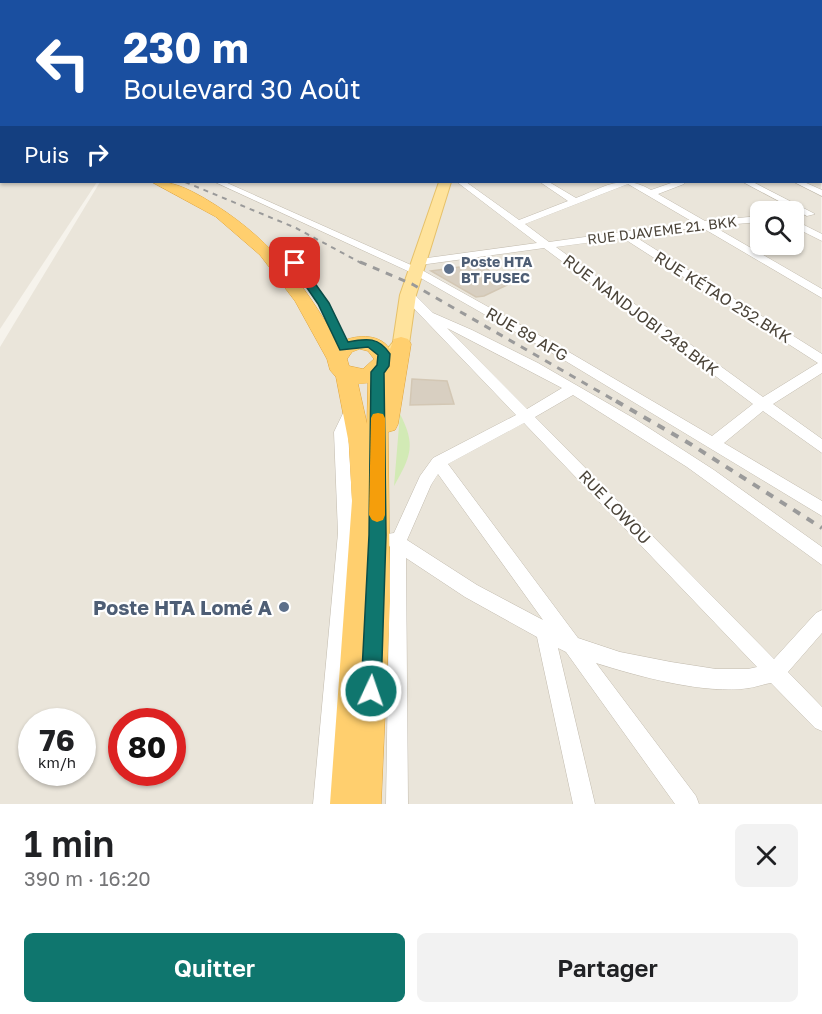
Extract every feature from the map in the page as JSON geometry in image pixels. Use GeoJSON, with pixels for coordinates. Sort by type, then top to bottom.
{"type":"FeatureCollection","features":[{"type":"Feature","properties":{"kind":"highway"},"geometry":{"type":"LineString","coordinates":[[161,183],[214,209],[255,238],[281,266],[342,360],[362,378],[387,357]]}},
{"type":"Feature","properties":{"kind":"highway"},"geometry":{"type":"LineString","coordinates":[[177,183],[236,214],[268,236],[286,253],[324,303],[342,360],[360,444],[364,501],[371,538],[364,804]]}},
{"type":"Feature","properties":{"kind":"highway"},"geometry":{"type":"LineString","coordinates":[[342,360],[368,343],[375,344],[387,357],[385,434],[379,453]]}},
{"type":"Feature","properties":{"kind":"highway"},"geometry":{"type":"LineString","coordinates":[[347,804],[387,357]]}},
{"type":"Feature","properties":{"kind":"main road"},"geometry":{"type":"LineString","coordinates":[[387,357],[391,336],[399,322],[405,318],[408,294],[446,183]]}},
{"type":"Feature","properties":{"kind":"street","name":"RUE 89 AFG"},"geometry":{"type":"LineString","coordinates":[[221,183],[418,267],[822,509]]}},
{"type":"Feature","properties":{"kind":"street","name":"RUE NANDJOBI 248.BKK"},"geometry":{"type":"LineString","coordinates":[[462,183],[822,447]]}},
{"type":"Feature","properties":{"kind":"street"},"geometry":{"type":"LineString","coordinates":[[546,183],[575,201]]}},
{"type":"Feature","properties":{"kind":"street"},"geometry":{"type":"LineString","coordinates":[[518,224],[622,183]]}},
{"type":"Feature","properties":{"kind":"street"},"geometry":{"type":"LineString","coordinates":[[633,183],[822,294]]}},
{"type":"Feature","properties":{"kind":"street"},"geometry":{"type":"LineString","coordinates":[[652,193],[678,183]]}},
{"type":"Feature","properties":{"kind":"street"},"geometry":{"type":"LineString","coordinates":[[749,183],[810,214]]}},
{"type":"Feature","properties":{"kind":"street"},"geometry":{"type":"LineString","coordinates":[[800,183],[821,192]]}},
{"type":"Feature","properties":{"kind":"street"},"geometry":{"type":"LineString","coordinates":[[804,215],[822,213]]}},
{"type":"Feature","properties":{"kind":"street","name":"RUE DJAVEME 21. BKK"},"geometry":{"type":"LineString","coordinates":[[418,267],[624,234],[750,220]]}},
{"type":"Feature","properties":{"kind":"street"},"geometry":{"type":"LineString","coordinates":[[804,228],[822,238]]}},
{"type":"Feature","properties":{"kind":"street","name":"RUE KÉTAO 252.BKK"},"geometry":{"type":"LineString","coordinates":[[624,234],[822,360]]}},
{"type":"Feature","properties":{"kind":"street","name":"RUE LOWOU"},"geometry":{"type":"LineString","coordinates":[[408,294],[822,721]]}},
{"type":"Feature","properties":{"kind":"street"},"geometry":{"type":"LineString","coordinates":[[426,313],[479,337],[572,388],[692,463],[822,557]]}},
{"type":"Feature","properties":{"kind":"street"},"geometry":{"type":"LineString","coordinates":[[713,444],[762,404],[822,367]]}},
{"type":"Feature","properties":{"kind":"street"},"geometry":{"type":"LineString","coordinates":[[324,804],[371,538],[425,481],[438,462],[526,416],[572,388]]}},
{"type":"Feature","properties":{"kind":"street"},"geometry":{"type":"LineString","coordinates":[[352,409],[341,432],[371,538],[397,804]]}},
{"type":"Feature","properties":{"kind":"street"},"geometry":{"type":"LineString","coordinates":[[438,462],[688,804]]}},
{"type":"Feature","properties":{"kind":"street"},"geometry":{"type":"LineString","coordinates":[[371,538],[573,646],[620,661],[716,679],[748,680],[775,672],[822,619]]}},
{"type":"Feature","properties":{"kind":"street"},"geometry":{"type":"LineString","coordinates":[[545,631],[584,804]]}},
{"type":"Feature","properties":{"kind":"shaded area"},"geometry":{"type":"Polygon","coordinates":[[[0,183],[96,183],[0,329],[0,183]]]}},
{"type":"Feature","properties":{"kind":"shaded area"},"geometry":{"type":"Polygon","coordinates":[[[99,183],[821,183],[822,804],[0,804],[0,347],[99,183]]]}},
{"type":"Feature","properties":{"kind":"green space"},"geometry":{"type":"Polygon","coordinates":[[[400,414],[410,442],[408,458],[394,486],[400,414]]]}},
{"type":"Feature","properties":{"kind":"building"},"geometry":{"type":"Polygon","coordinates":[[[481,264],[507,285],[484,296],[476,297],[431,271],[481,264]]]}},
{"type":"Feature","properties":{"kind":"building"},"geometry":{"type":"Polygon","coordinates":[[[412,379],[447,381],[454,404],[410,405],[412,379]]]}},
{"type":"Feature","properties":{"kind":"railway"},"geometry":{"type":"LineString","coordinates":[[187,183],[296,228],[363,264]]}},
{"type":"Feature","properties":{"kind":"railway"},"geometry":{"type":"LineString","coordinates":[[360,262],[412,284],[619,403]]}},
{"type":"Feature","properties":{"kind":"railway"},"geometry":{"type":"LineString","coordinates":[[616,401],[692,445],[822,528]]}},
{"type":"Feature","properties":{"kind":"slow traffic"},"geometry":{"type":"LineString","coordinates":[[377,515],[378,418]]}},
{"type":"Feature","properties":{"kind":"place","name":"Poste HTA BT FUSEC"},"geometry":{"type":"Point","coordinates":[449,269]}},
{"type":"Feature","properties":{"kind":"place","name":"Poste HTA Lomé A"},"geometry":{"type":"Point","coordinates":[284,607]}},
{"type":"Feature","properties":{"kind":"route"},"geometry":{"type":"LineString","coordinates":[[295,263],[324,303],[345,347],[359,342],[375,344],[384,354],[383,366],[378,372],[378,535],[371,691]]}}]}
